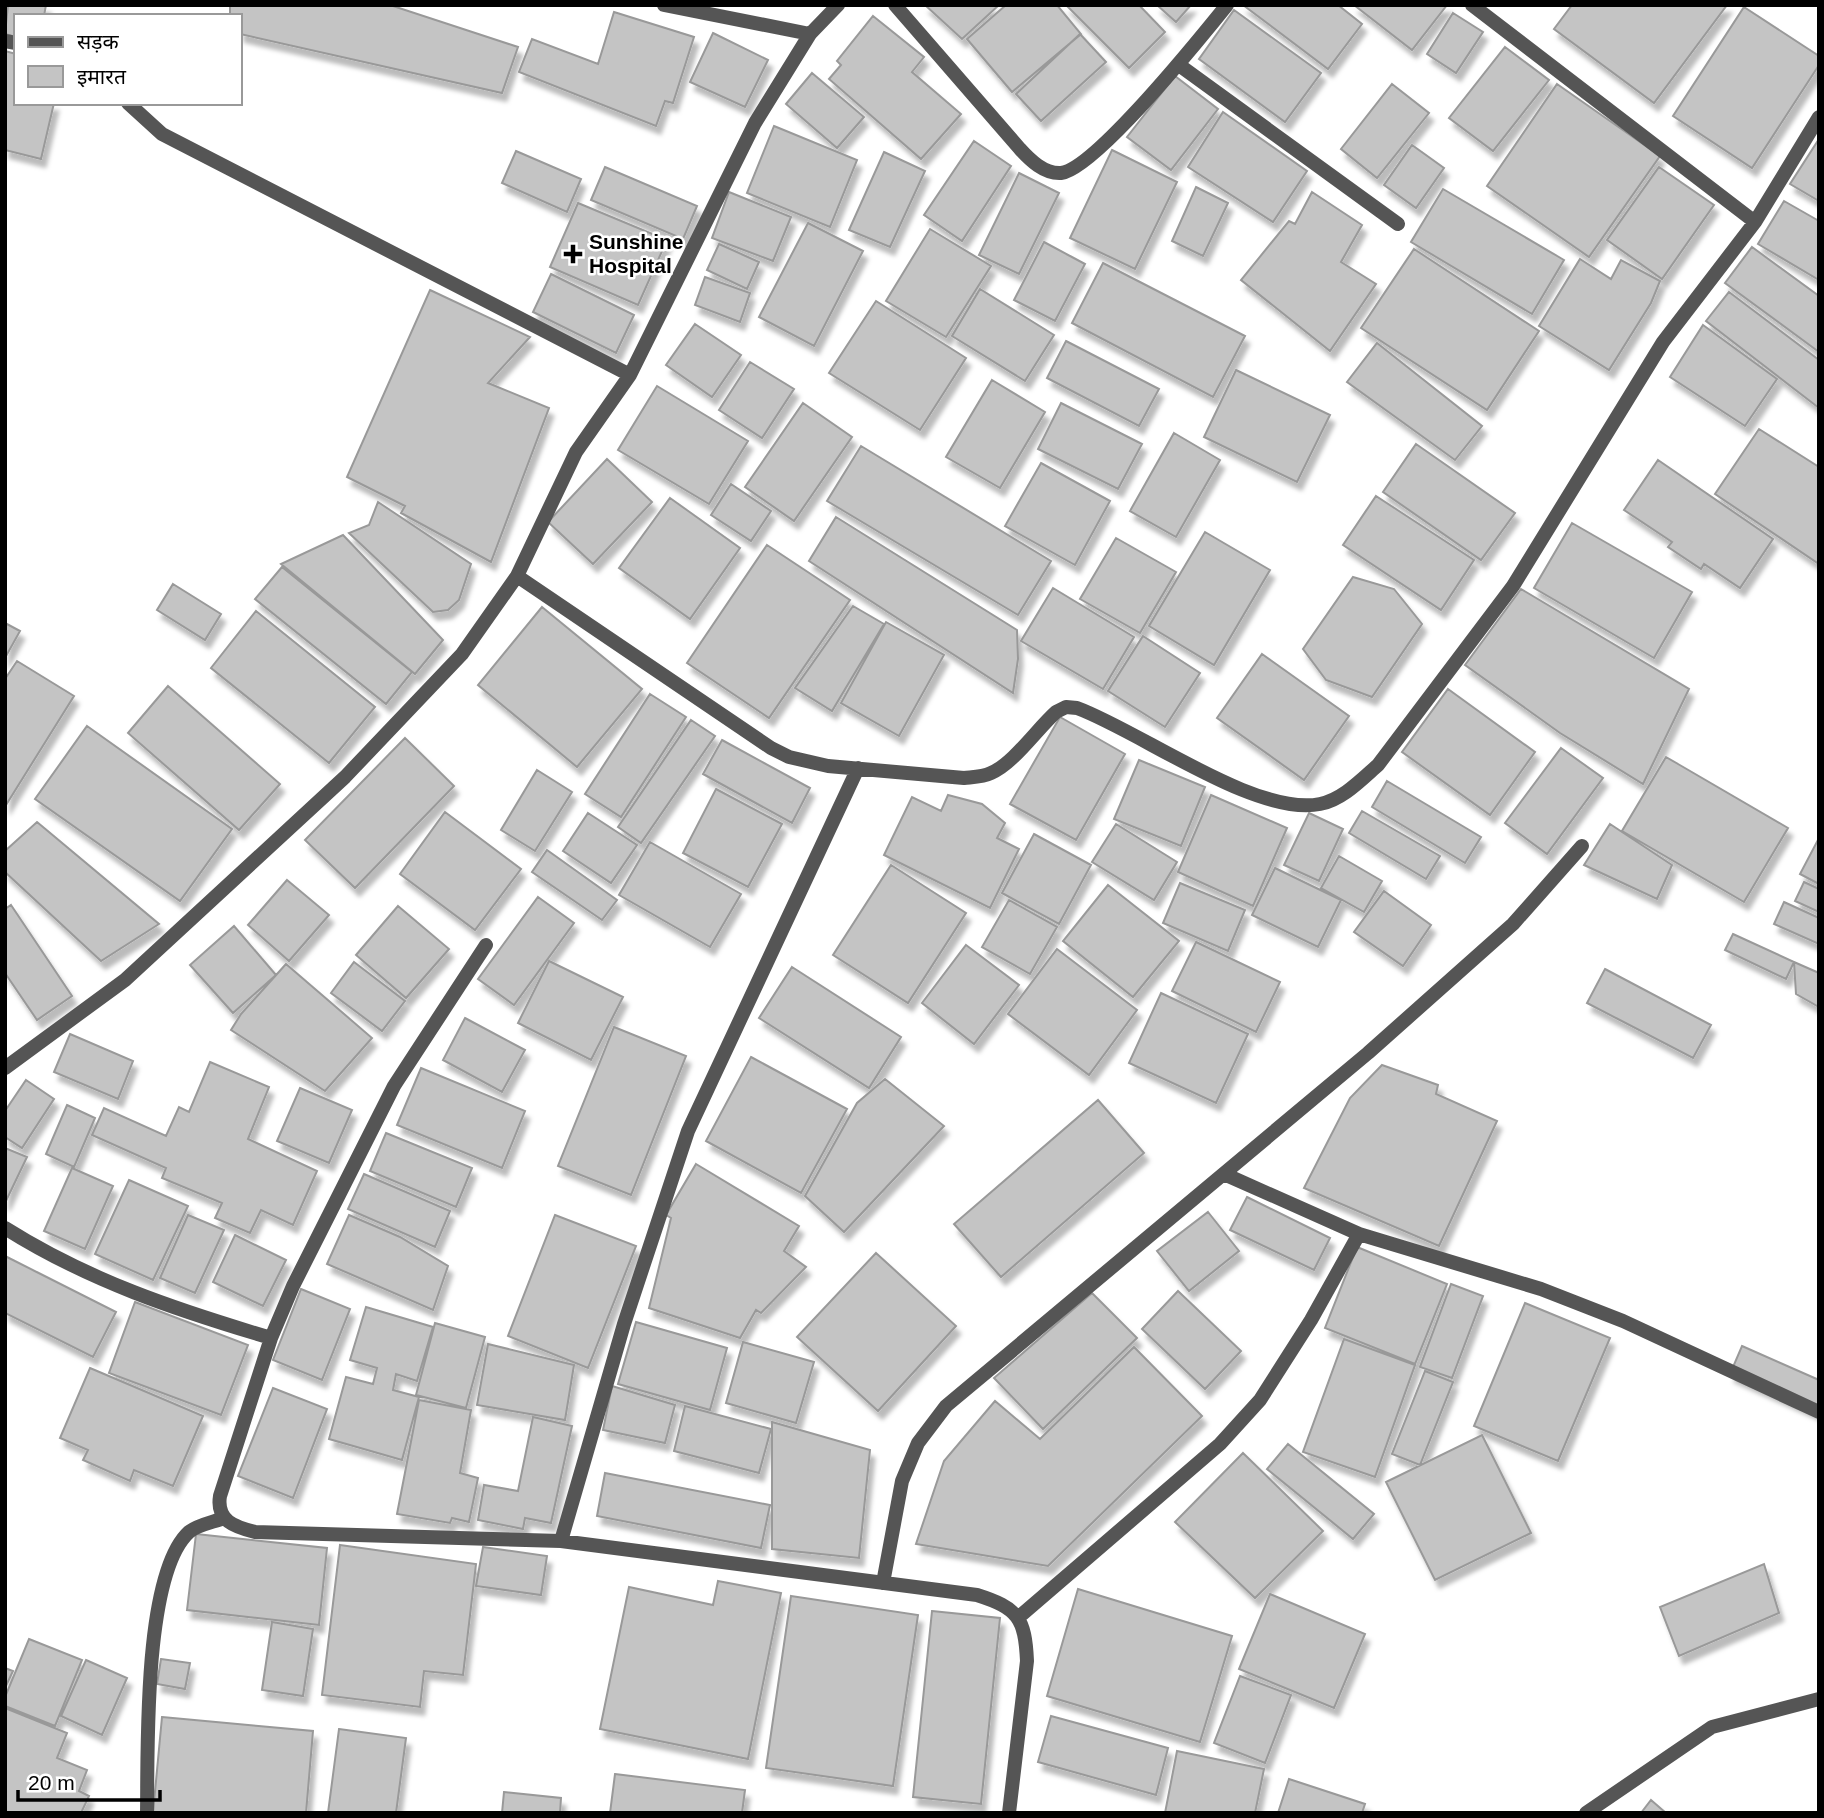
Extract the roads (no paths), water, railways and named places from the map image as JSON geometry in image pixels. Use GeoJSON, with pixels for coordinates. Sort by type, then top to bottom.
{"type":"FeatureCollection","features":[{"type":"Feature","properties":{"kind":"street"},"geometry":{"type":"LineString","coordinates":[[664,5],[810,34]]}},
{"type":"Feature","properties":{"kind":"street"},"geometry":{"type":"LineString","coordinates":[[5,1068],[125,980],[345,777],[462,654],[517,576],[576,452],[630,375],[755,123],[810,34],[838,5]]}},
{"type":"Feature","properties":{"kind":"street"},"geometry":{"type":"LineString","coordinates":[[895,5],[1020,149],[1048,171],[1060,173],[1074,168],[1179,65],[1227,5]]}},
{"type":"Feature","properties":{"kind":"street"},"geometry":{"type":"LineString","coordinates":[[1472,5],[1755,222]]}},
{"type":"Feature","properties":{"kind":"street"},"geometry":{"type":"LineString","coordinates":[[1179,65],[1398,224]]}},
{"type":"Feature","properties":{"kind":"street"},"geometry":{"type":"LineString","coordinates":[[130,105],[162,134],[630,375]]}},
{"type":"Feature","properties":{"kind":"street"},"geometry":{"type":"LineString","coordinates":[[517,576],[771,748],[807,762],[964,778],[992,773],[1056,712],[1066,707],[1077,708],[1245,791],[1289,805],[1321,804],[1350,789],[1378,765],[1513,586],[1663,342],[1755,222],[1819,117]]}},
{"type":"Feature","properties":{"kind":"street"},"geometry":{"type":"LineString","coordinates":[[561,1541],[624,1324],[688,1130],[859,768]]}},
{"type":"Feature","properties":{"kind":"street"},"geometry":{"type":"LineString","coordinates":[[883,1583],[902,1481],[918,1443],[946,1406],[1368,1053],[1513,924],[1583,846]]}},
{"type":"Feature","properties":{"kind":"street"},"geometry":{"type":"LineString","coordinates":[[486,945],[394,1086],[293,1286],[271,1338],[220,1496],[219,1506],[224,1518],[234,1527],[256,1532],[561,1541],[977,1595],[1002,1603],[1019,1617],[1026,1637],[1027,1661],[1009,1813]]}},
{"type":"Feature","properties":{"kind":"street"},"geometry":{"type":"LineString","coordinates":[[1224,1174],[1359,1234],[1541,1289],[1623,1321],[1819,1412]]}},
{"type":"Feature","properties":{"kind":"street"},"geometry":{"type":"LineString","coordinates":[[5,1228],[43,1252],[116,1287],[176,1310],[271,1338]]}},
{"type":"Feature","properties":{"kind":"street"},"geometry":{"type":"LineString","coordinates":[[1019,1617],[1220,1444],[1260,1400],[1311,1321],[1359,1234]]}},
{"type":"Feature","properties":{"kind":"street"},"geometry":{"type":"LineString","coordinates":[[147,1813],[153,1640],[164,1574],[189,1532],[224,1518]]}},
{"type":"Feature","properties":{"kind":"street"},"geometry":{"type":"LineString","coordinates":[[1586,1813],[1712,1727],[1819,1699]]}},
{"type":"Feature","properties":{"kind":"place","name":"Sunshine Hospital"},"geometry":{"type":"Point","coordinates":[573,254]}}]}
